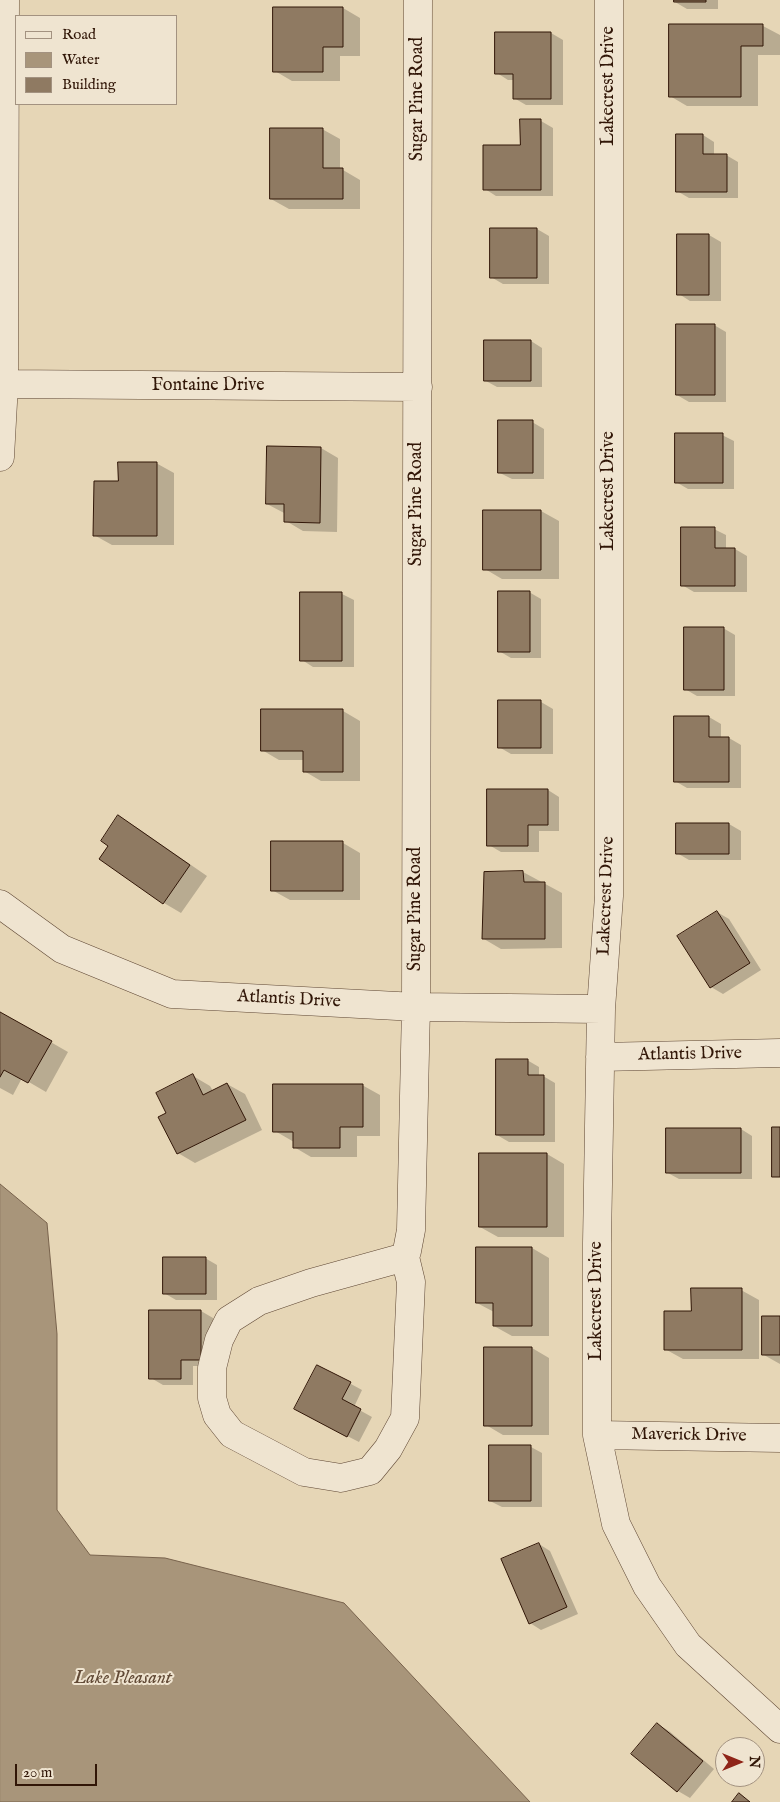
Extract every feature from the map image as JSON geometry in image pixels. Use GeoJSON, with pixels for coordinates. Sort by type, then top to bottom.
{"type":"FeatureCollection","features":[{"type":"Feature","properties":{"kind":"street"},"geometry":{"type":"LineString","coordinates":[[0,457],[6,0]]}},
{"type":"Feature","properties":{"kind":"street","name":"Sugar Pine Road"},"geometry":{"type":"LineString","coordinates":[[405,1257],[408,1251],[411,1230],[416,1007],[418,0]]}},
{"type":"Feature","properties":{"kind":"street","name":"Lakecrest Drive"},"geometry":{"type":"LineString","coordinates":[[609,0],[609,896],[601,1009],[597,1243],[597,1435],[616,1524],[647,1586],[688,1645],[780,1729]]}},
{"type":"Feature","properties":{"kind":"street","name":"Fontaine Drive"},"geometry":{"type":"LineString","coordinates":[[2,383],[418,387]]}},
{"type":"Feature","properties":{"kind":"street","name":"Atlantis Drive"},"geometry":{"type":"LineString","coordinates":[[0,904],[62,949],[172,994],[416,1007],[601,1009]]}},
{"type":"Feature","properties":{"kind":"street","name":"Atlantis Drive"},"geometry":{"type":"LineString","coordinates":[[600,1057],[780,1053]]}},
{"type":"Feature","properties":{"kind":"street"},"geometry":{"type":"LineString","coordinates":[[405,1257],[411,1282],[405,1418],[388,1449],[370,1471],[341,1478],[304,1472],[232,1434],[217,1415],[212,1398],[212,1368],[218,1340],[229,1320],[259,1301],[311,1283],[405,1257]]}},
{"type":"Feature","properties":{"kind":"street","name":"Maverick Drive"},"geometry":{"type":"LineString","coordinates":[[597,1435],[780,1438]]}},
{"type":"Feature","properties":{"kind":"water","name":"Lake Pleasant"},"geometry":{"type":"Polygon","coordinates":[[[0,1184],[47,1223],[57,1334],[57,1510],[90,1555],[165,1558],[344,1603],[530,1802],[0,1802],[0,1184]]]}},
{"type":"Feature","properties":{"kind":"building"},"geometry":{"type":"Polygon","coordinates":[[[674,0],[706,0],[706,2],[674,2],[674,0]]]}},
{"type":"Feature","properties":{"kind":"building"},"geometry":{"type":"Polygon","coordinates":[[[273,7],[343,7],[343,47],[323,47],[323,72],[273,72],[273,7]]]}},
{"type":"Feature","properties":{"kind":"building"},"geometry":{"type":"Polygon","coordinates":[[[669,24],[763,24],[763,46],[741,46],[741,97],[669,97],[669,24]]]}},
{"type":"Feature","properties":{"kind":"building"},"geometry":{"type":"Polygon","coordinates":[[[495,32],[551,32],[551,99],[513,99],[513,74],[495,74],[495,32]]]}},
{"type":"Feature","properties":{"kind":"building"},"geometry":{"type":"Polygon","coordinates":[[[520,119],[541,119],[541,190],[483,190],[483,145],[520,145],[520,119]]]}},
{"type":"Feature","properties":{"kind":"building"},"geometry":{"type":"Polygon","coordinates":[[[270,128],[323,128],[323,168],[343,168],[343,199],[270,199],[270,128]]]}},
{"type":"Feature","properties":{"kind":"building"},"geometry":{"type":"Polygon","coordinates":[[[676,134],[703,134],[703,154],[727,154],[727,192],[676,192],[676,134]]]}},
{"type":"Feature","properties":{"kind":"building"},"geometry":{"type":"Polygon","coordinates":[[[490,228],[537,228],[537,278],[490,278],[490,228]]]}},
{"type":"Feature","properties":{"kind":"building"},"geometry":{"type":"Polygon","coordinates":[[[677,234],[709,234],[709,295],[677,295],[677,234]]]}},
{"type":"Feature","properties":{"kind":"building"},"geometry":{"type":"Polygon","coordinates":[[[676,324],[715,324],[715,395],[676,395],[676,324]]]}},
{"type":"Feature","properties":{"kind":"building"},"geometry":{"type":"Polygon","coordinates":[[[484,340],[531,340],[531,381],[484,381],[484,340]]]}},
{"type":"Feature","properties":{"kind":"building"},"geometry":{"type":"Polygon","coordinates":[[[498,420],[533,420],[533,473],[498,473],[498,420]]]}},
{"type":"Feature","properties":{"kind":"building"},"geometry":{"type":"Polygon","coordinates":[[[675,433],[723,433],[723,483],[675,483],[675,433]]]}},
{"type":"Feature","properties":{"kind":"building"},"geometry":{"type":"Polygon","coordinates":[[[267,446],[321,447],[320,523],[284,522],[284,504],[266,504],[267,446]]]}},
{"type":"Feature","properties":{"kind":"building"},"geometry":{"type":"Polygon","coordinates":[[[118,462],[157,462],[157,536],[93,536],[94,481],[118,481],[118,462]]]}},
{"type":"Feature","properties":{"kind":"building"},"geometry":{"type":"Polygon","coordinates":[[[483,510],[541,510],[541,570],[483,570],[483,510]]]}},
{"type":"Feature","properties":{"kind":"building"},"geometry":{"type":"Polygon","coordinates":[[[681,527],[715,527],[715,548],[735,548],[735,586],[681,586],[681,527]]]}},
{"type":"Feature","properties":{"kind":"building"},"geometry":{"type":"Polygon","coordinates":[[[498,591],[530,591],[530,652],[498,652],[498,591]]]}},
{"type":"Feature","properties":{"kind":"building"},"geometry":{"type":"Polygon","coordinates":[[[300,592],[342,592],[342,661],[300,661],[300,592]]]}},
{"type":"Feature","properties":{"kind":"building"},"geometry":{"type":"Polygon","coordinates":[[[684,627],[724,627],[724,690],[684,690],[684,627]]]}},
{"type":"Feature","properties":{"kind":"building"},"geometry":{"type":"Polygon","coordinates":[[[498,700],[541,700],[541,748],[498,748],[498,700]]]}},
{"type":"Feature","properties":{"kind":"building"},"geometry":{"type":"Polygon","coordinates":[[[261,709],[343,709],[343,772],[303,772],[303,751],[261,751],[261,709]]]}},
{"type":"Feature","properties":{"kind":"building"},"geometry":{"type":"Polygon","coordinates":[[[674,716],[709,716],[709,737],[729,737],[729,782],[674,782],[674,716]]]}},
{"type":"Feature","properties":{"kind":"building"},"geometry":{"type":"Polygon","coordinates":[[[487,789],[548,789],[548,825],[528,825],[528,846],[487,846],[487,789]]]}},
{"type":"Feature","properties":{"kind":"building"},"geometry":{"type":"Polygon","coordinates":[[[118,815],[190,865],[163,904],[99,859],[108,846],[101,841],[118,815]]]}},
{"type":"Feature","properties":{"kind":"building"},"geometry":{"type":"Polygon","coordinates":[[[676,823],[729,823],[729,854],[676,854],[676,823]]]}},
{"type":"Feature","properties":{"kind":"building"},"geometry":{"type":"Polygon","coordinates":[[[271,841],[343,841],[343,891],[271,891],[271,841]]]}},
{"type":"Feature","properties":{"kind":"building"},"geometry":{"type":"Polygon","coordinates":[[[523,871],[524,882],[545,882],[545,939],[482,939],[484,872],[523,871]]]}},
{"type":"Feature","properties":{"kind":"building"},"geometry":{"type":"Polygon","coordinates":[[[717,911],[750,963],[710,988],[677,936],[717,911]]]}},
{"type":"Feature","properties":{"kind":"building"},"geometry":{"type":"Polygon","coordinates":[[[0,1012],[52,1041],[28,1083],[4,1070],[0,1077],[0,1012]]]}},
{"type":"Feature","properties":{"kind":"building"},"geometry":{"type":"Polygon","coordinates":[[[496,1059],[528,1059],[528,1075],[544,1075],[544,1135],[496,1135],[496,1059]]]}},
{"type":"Feature","properties":{"kind":"building"},"geometry":{"type":"Polygon","coordinates":[[[193,1074],[203,1095],[227,1083],[246,1120],[177,1154],[158,1117],[166,1113],[156,1093],[193,1074]]]}},
{"type":"Feature","properties":{"kind":"building"},"geometry":{"type":"Polygon","coordinates":[[[273,1084],[363,1084],[363,1127],[340,1127],[340,1148],[293,1148],[293,1132],[273,1132],[273,1084]]]}},
{"type":"Feature","properties":{"kind":"building"},"geometry":{"type":"Polygon","coordinates":[[[772,1127],[780,1127],[780,1177],[772,1177],[772,1127]]]}},
{"type":"Feature","properties":{"kind":"building"},"geometry":{"type":"Polygon","coordinates":[[[666,1128],[741,1128],[741,1173],[666,1173],[666,1128]]]}},
{"type":"Feature","properties":{"kind":"building"},"geometry":{"type":"Polygon","coordinates":[[[479,1153],[547,1153],[547,1227],[479,1227],[479,1153]]]}},
{"type":"Feature","properties":{"kind":"building"},"geometry":{"type":"Polygon","coordinates":[[[476,1247],[532,1247],[532,1326],[493,1326],[493,1303],[476,1303],[476,1247]]]}},
{"type":"Feature","properties":{"kind":"building"},"geometry":{"type":"Polygon","coordinates":[[[163,1257],[206,1257],[206,1294],[163,1294],[163,1257]]]}},
{"type":"Feature","properties":{"kind":"building"},"geometry":{"type":"Polygon","coordinates":[[[691,1288],[742,1288],[742,1350],[664,1350],[664,1311],[691,1311],[691,1288]]]}},
{"type":"Feature","properties":{"kind":"building"},"geometry":{"type":"Polygon","coordinates":[[[149,1310],[201,1310],[201,1360],[181,1360],[181,1379],[149,1379],[149,1310]]]}},
{"type":"Feature","properties":{"kind":"building"},"geometry":{"type":"Polygon","coordinates":[[[762,1316],[780,1316],[780,1355],[762,1355],[762,1316]]]}},
{"type":"Feature","properties":{"kind":"building"},"geometry":{"type":"Polygon","coordinates":[[[484,1347],[532,1347],[532,1426],[484,1426],[484,1347]]]}},
{"type":"Feature","properties":{"kind":"building"},"geometry":{"type":"Polygon","coordinates":[[[317,1365],[351,1382],[342,1399],[361,1409],[347,1437],[294,1409],[317,1365]]]}},
{"type":"Feature","properties":{"kind":"building"},"geometry":{"type":"Polygon","coordinates":[[[489,1445],[531,1445],[531,1501],[489,1501],[489,1445]]]}},
{"type":"Feature","properties":{"kind":"building"},"geometry":{"type":"Polygon","coordinates":[[[539,1543],[567,1607],[529,1624],[501,1559],[539,1543]]]}},
{"type":"Feature","properties":{"kind":"building"},"geometry":{"type":"Polygon","coordinates":[[[657,1723],[703,1761],[677,1792],[631,1754],[657,1723]]]}},
{"type":"Feature","properties":{"kind":"building"},"geometry":{"type":"Polygon","coordinates":[[[739,1793],[750,1802],[732,1802],[739,1793]]]}}]}
